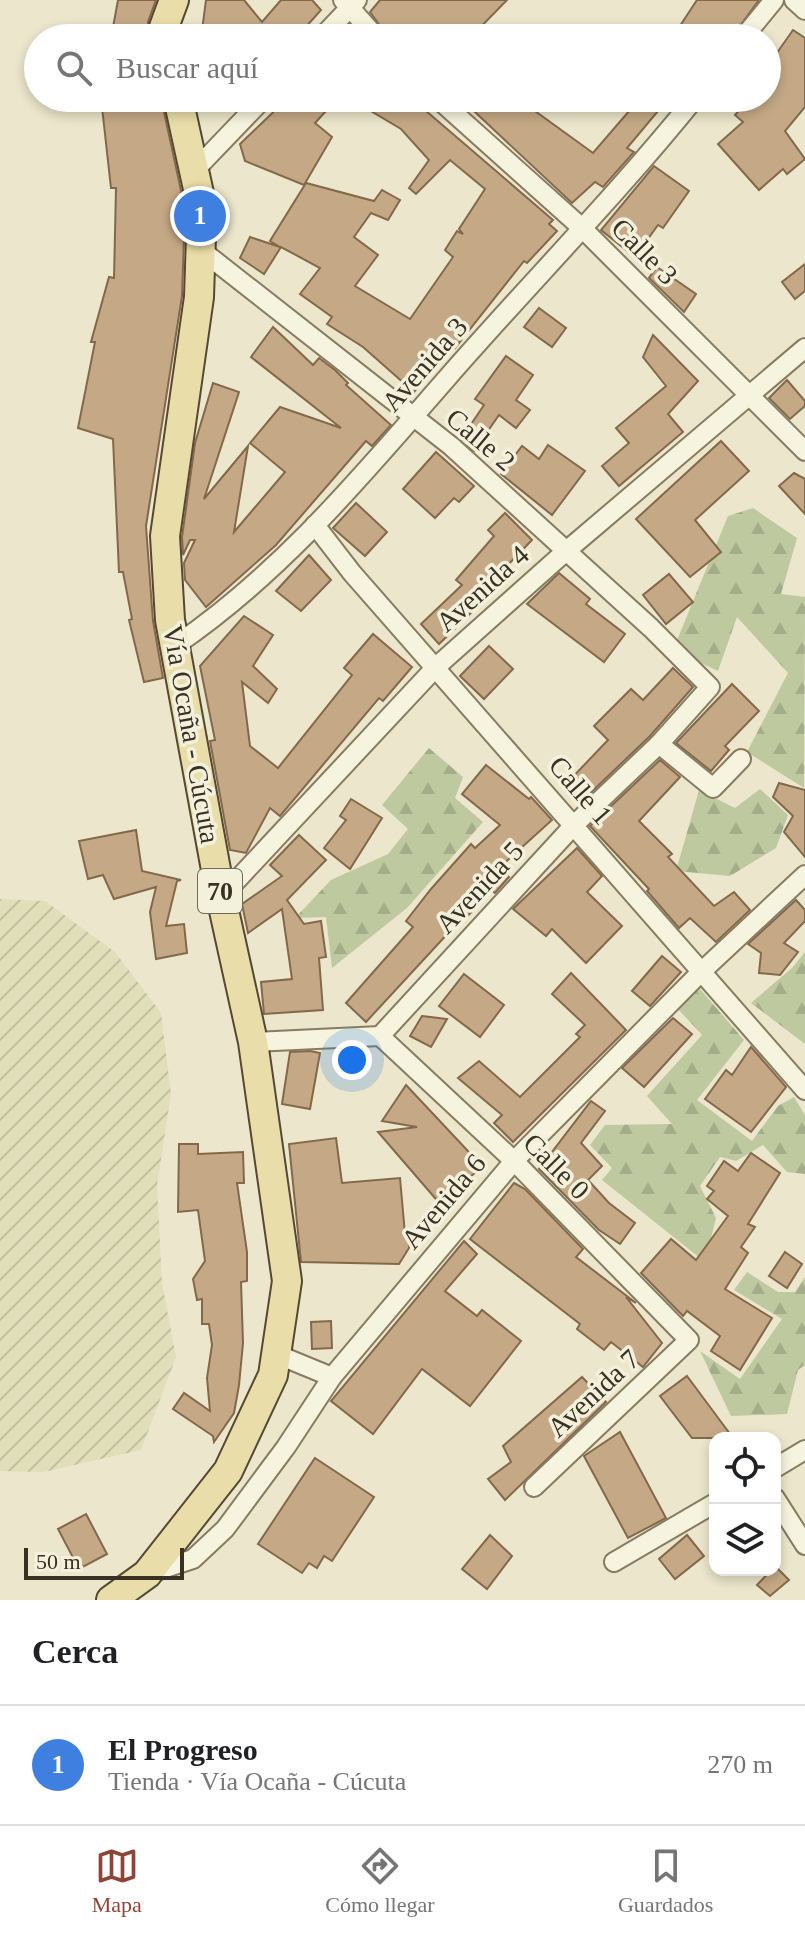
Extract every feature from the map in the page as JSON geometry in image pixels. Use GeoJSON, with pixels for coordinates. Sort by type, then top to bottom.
{"type":"FeatureCollection","features":[{"type":"Feature","properties":{"kind":"main road"},"geometry":{"type":"LineString","coordinates":[[165,24],[174,0]]}},
{"type":"Feature","properties":{"kind":"main road","name":"Vía Ocaña - Cúcuta"},"geometry":{"type":"LineString","coordinates":[[111,1600],[147,1574],[228,1471],[273,1375],[287,1281],[253,1042],[221,897],[170,620],[165,536],[199,297],[202,207],[181,112]]}},
{"type":"Feature","properties":{"kind":"street"},"geometry":{"type":"LineString","coordinates":[[754,24],[774,0]]}},
{"type":"Feature","properties":{"kind":"street"},"geometry":{"type":"LineString","coordinates":[[794,0],[805,10]]}},
{"type":"Feature","properties":{"kind":"street"},"geometry":{"type":"LineString","coordinates":[[332,24],[350,2],[366,24]]}},
{"type":"Feature","properties":{"kind":"street"},"geometry":{"type":"LineString","coordinates":[[194,171],[251,112]]}},
{"type":"Feature","properties":{"kind":"street","name":"Calle 3"},"geometry":{"type":"LineString","coordinates":[[453,112],[582,228],[805,451]]}},
{"type":"Feature","properties":{"kind":"street","name":"Avenida 3"},"geometry":{"type":"LineString","coordinates":[[176,645],[222,614],[368,473],[683,112]]}},
{"type":"Feature","properties":{"kind":"street","name":"Calle 2"},"geometry":{"type":"LineString","coordinates":[[201,250],[451,446],[651,628],[710,687]]}},
{"type":"Feature","properties":{"kind":"street","name":"Avenida 4"},"geometry":{"type":"LineString","coordinates":[[221,897],[436,667],[565,552],[805,348]]}},
{"type":"Feature","properties":{"kind":"street","name":"Calle 1"},"geometry":{"type":"LineString","coordinates":[[315,525],[700,973],[805,1090]]}},
{"type":"Feature","properties":{"kind":"street","name":"Avenida 5"},"geometry":{"type":"LineString","coordinates":[[380,1036],[574,825],[659,744],[710,687]]}},
{"type":"Feature","properties":{"kind":"street"},"geometry":{"type":"LineString","coordinates":[[659,744],[713,788],[741,759]]}},
{"type":"Feature","properties":{"kind":"street","name":"Avenida 6"},"geometry":{"type":"LineString","coordinates":[[147,1574],[193,1559],[225,1529],[286,1447],[332,1377],[514,1161],[700,973],[805,875]]}},
{"type":"Feature","properties":{"kind":"street"},"geometry":{"type":"LineString","coordinates":[[253,1042],[380,1036]]}},
{"type":"Feature","properties":{"kind":"street","name":"Calle 0"},"geometry":{"type":"LineString","coordinates":[[380,1036],[514,1161],[689,1340]]}},
{"type":"Feature","properties":{"kind":"street","name":"Avenida 7"},"geometry":{"type":"LineString","coordinates":[[534,1487],[689,1340]]}},
{"type":"Feature","properties":{"kind":"street"},"geometry":{"type":"LineString","coordinates":[[276,1354],[332,1377]]}},
{"type":"Feature","properties":{"kind":"street"},"geometry":{"type":"LineString","coordinates":[[781,1464],[805,1450]]}},
{"type":"Feature","properties":{"kind":"street"},"geometry":{"type":"LineString","coordinates":[[614,1562],[713,1504]]}},
{"type":"Feature","properties":{"kind":"street"},"geometry":{"type":"LineString","coordinates":[[779,1504],[805,1545]]}},
{"type":"Feature","properties":{"kind":"green space"},"geometry":{"type":"Polygon","coordinates":[[[753,508],[797,538],[781,594],[805,597],[804,788],[747,752],[788,673],[737,617],[718,671],[673,650],[728,516],[753,508]]]}},
{"type":"Feature","properties":{"kind":"green space"},"geometry":{"type":"Polygon","coordinates":[[[429,748],[463,777],[455,798],[483,822],[407,908],[332,968],[326,917],[295,918],[331,880],[388,854],[408,829],[382,805],[429,748]]]}},
{"type":"Feature","properties":{"kind":"green space"},"geometry":{"type":"Polygon","coordinates":[[[760,789],[788,815],[776,848],[730,876],[676,871],[699,790],[735,808],[760,789]]]}},
{"type":"Feature","properties":{"kind":"green space"},"geometry":{"type":"Polygon","coordinates":[[[0,899],[45,901],[115,952],[161,1013],[171,1094],[157,1186],[162,1283],[176,1357],[141,1450],[43,1472],[0,1471],[0,899]]]}},
{"type":"Feature","properties":{"kind":"green space"},"geometry":{"type":"Polygon","coordinates":[[[805,952],[805,1044],[751,1003],[792,968],[805,952]]]}},
{"type":"Feature","properties":{"kind":"green space"},"geometry":{"type":"Polygon","coordinates":[[[700,989],[744,1040],[697,1100],[752,1141],[778,1106],[794,1097],[805,1115],[805,1174],[787,1172],[763,1145],[736,1161],[720,1157],[700,1186],[716,1218],[705,1262],[602,1180],[612,1168],[590,1145],[605,1125],[672,1124],[647,1096],[702,1035],[678,1009],[700,989]]]}},
{"type":"Feature","properties":{"kind":"green space"},"geometry":{"type":"Polygon","coordinates":[[[747,1272],[778,1292],[795,1292],[805,1277],[805,1365],[798,1370],[787,1414],[731,1416],[700,1351],[740,1379],[782,1319],[734,1290],[747,1272]]]}},
{"type":"Feature","properties":{"kind":"building"},"geometry":{"type":"Polygon","coordinates":[[[118,0],[156,0],[148,24],[114,24],[118,0]]]}},
{"type":"Feature","properties":{"kind":"building"},"geometry":{"type":"Polygon","coordinates":[[[206,0],[244,0],[262,22],[281,0],[312,0],[321,10],[308,24],[203,24],[206,0]]]}},
{"type":"Feature","properties":{"kind":"building"},"geometry":{"type":"Polygon","coordinates":[[[380,0],[507,0],[484,24],[379,24],[370,12],[380,0]]]}},
{"type":"Feature","properties":{"kind":"building"},"geometry":{"type":"Polygon","coordinates":[[[697,0],[759,0],[741,24],[681,24],[697,0]]]}},
{"type":"Feature","properties":{"kind":"building"},"geometry":{"type":"Polygon","coordinates":[[[793,30],[805,38],[805,107],[785,131],[805,159],[787,174],[783,169],[759,190],[718,144],[743,122],[735,115],[738,112],[781,112],[781,47],[793,30]]]}},
{"type":"Feature","properties":{"kind":"building"},"geometry":{"type":"Polygon","coordinates":[[[103,112],[164,112],[185,209],[182,296],[146,526],[153,621],[163,678],[144,682],[129,620],[132,619],[123,572],[119,572],[113,439],[78,428],[95,342],[91,342],[109,277],[114,278],[116,188],[111,188],[103,112]]]}},
{"type":"Feature","properties":{"kind":"building"},"geometry":{"type":"Polygon","coordinates":[[[273,112],[325,112],[315,123],[332,137],[304,185],[245,161],[240,144],[273,112]]]}},
{"type":"Feature","properties":{"kind":"building"},"geometry":{"type":"Polygon","coordinates":[[[372,112],[427,112],[553,220],[549,224],[557,231],[527,263],[524,261],[455,348],[451,345],[414,392],[363,347],[327,324],[332,317],[300,294],[320,268],[281,247],[264,274],[240,258],[250,237],[280,247],[270,241],[306,183],[374,201],[382,190],[400,200],[388,220],[371,213],[354,237],[378,255],[355,286],[410,319],[453,257],[445,250],[457,231],[463,234],[459,229],[485,189],[450,160],[416,194],[409,188],[429,160],[401,129],[372,112]]]}},
{"type":"Feature","properties":{"kind":"building"},"geometry":{"type":"Polygon","coordinates":[[[475,112],[536,112],[593,153],[628,112],[657,112],[627,148],[634,152],[603,187],[595,182],[572,203],[475,112]]]}},
{"type":"Feature","properties":{"kind":"building"},"geometry":{"type":"Polygon","coordinates":[[[654,166],[689,191],[663,228],[658,225],[635,257],[601,230],[654,166]]]}},
{"type":"Feature","properties":{"kind":"building"},"geometry":{"type":"Polygon","coordinates":[[[805,264],[805,291],[795,299],[782,282],[805,264]]]}},
{"type":"Feature","properties":{"kind":"building"},"geometry":{"type":"Polygon","coordinates":[[[657,267],[696,294],[684,312],[649,278],[657,267]]]}},
{"type":"Feature","properties":{"kind":"building"},"geometry":{"type":"Polygon","coordinates":[[[539,308],[566,328],[552,347],[524,327],[539,308]]]}},
{"type":"Feature","properties":{"kind":"building"},"geometry":{"type":"Polygon","coordinates":[[[273,327],[313,365],[319,358],[335,370],[348,383],[346,385],[391,425],[372,446],[366,441],[276,545],[206,607],[185,580],[184,563],[195,540],[190,540],[183,555],[182,537],[195,443],[213,383],[239,392],[204,499],[248,446],[234,532],[285,472],[250,443],[280,407],[341,428],[251,357],[273,327]]]}},
{"type":"Feature","properties":{"kind":"building"},"geometry":{"type":"Polygon","coordinates":[[[653,335],[698,381],[668,414],[683,432],[619,486],[602,466],[629,443],[616,428],[666,386],[643,357],[653,335]]]}},
{"type":"Feature","properties":{"kind":"building"},"geometry":{"type":"Polygon","coordinates":[[[506,356],[533,375],[516,400],[530,410],[516,428],[499,415],[474,451],[461,439],[484,405],[475,399],[506,356]]]}},
{"type":"Feature","properties":{"kind":"building"},"geometry":{"type":"Polygon","coordinates":[[[787,380],[805,401],[805,406],[790,419],[769,398],[787,380]]]}},
{"type":"Feature","properties":{"kind":"building"},"geometry":{"type":"Polygon","coordinates":[[[721,441],[749,471],[695,520],[721,552],[690,577],[636,519],[721,441]]]}},
{"type":"Feature","properties":{"kind":"building"},"geometry":{"type":"Polygon","coordinates":[[[548,445],[585,471],[552,515],[501,474],[522,446],[539,459],[548,445]]]}},
{"type":"Feature","properties":{"kind":"building"},"geometry":{"type":"Polygon","coordinates":[[[436,452],[474,486],[459,502],[454,498],[435,518],[403,489],[436,452]]]}},
{"type":"Feature","properties":{"kind":"building"},"geometry":{"type":"Polygon","coordinates":[[[794,473],[805,479],[805,514],[779,486],[794,473]]]}},
{"type":"Feature","properties":{"kind":"building"},"geometry":{"type":"Polygon","coordinates":[[[356,503],[387,532],[365,556],[333,528],[356,503]]]}},
{"type":"Feature","properties":{"kind":"building"},"geometry":{"type":"Polygon","coordinates":[[[505,513],[532,540],[498,575],[502,578],[439,644],[421,624],[462,585],[456,580],[494,536],[488,530],[505,513]]]}},
{"type":"Feature","properties":{"kind":"building"},"geometry":{"type":"Polygon","coordinates":[[[309,555],[331,580],[301,611],[276,591],[309,555]]]}},
{"type":"Feature","properties":{"kind":"building"},"geometry":{"type":"Polygon","coordinates":[[[559,573],[590,599],[586,604],[625,634],[604,662],[527,604],[559,573]]]}},
{"type":"Feature","properties":{"kind":"building"},"geometry":{"type":"Polygon","coordinates":[[[669,574],[693,602],[666,624],[643,595],[669,574]]]}},
{"type":"Feature","properties":{"kind":"building"},"geometry":{"type":"Polygon","coordinates":[[[244,616],[273,635],[253,666],[277,689],[268,703],[242,682],[250,746],[278,768],[352,675],[344,668],[373,634],[412,667],[383,701],[379,698],[280,816],[270,808],[246,853],[230,850],[210,741],[215,740],[200,666],[244,616]]]}},
{"type":"Feature","properties":{"kind":"building"},"geometry":{"type":"Polygon","coordinates":[[[489,646],[513,669],[484,699],[460,676],[489,646]]]}},
{"type":"Feature","properties":{"kind":"building"},"geometry":{"type":"Polygon","coordinates":[[[673,668],[693,687],[650,736],[584,799],[567,783],[608,740],[594,726],[631,689],[643,700],[673,668]]]}},
{"type":"Feature","properties":{"kind":"building"},"geometry":{"type":"Polygon","coordinates":[[[732,684],[759,711],[725,746],[729,750],[711,771],[676,743],[732,684]]]}},
{"type":"Feature","properties":{"kind":"building"},"geometry":{"type":"Polygon","coordinates":[[[660,760],[680,777],[639,821],[672,854],[668,857],[714,906],[734,892],[750,910],[716,942],[690,918],[679,928],[647,891],[649,889],[590,826],[660,760]]]}},
{"type":"Feature","properties":{"kind":"building"},"geometry":{"type":"Polygon","coordinates":[[[486,765],[529,799],[531,797],[552,820],[499,868],[509,877],[495,893],[491,890],[465,919],[463,917],[366,1022],[346,1003],[413,927],[406,921],[431,889],[471,844],[475,848],[500,825],[462,794],[486,765]]]}},
{"type":"Feature","properties":{"kind":"building"},"geometry":{"type":"Polygon","coordinates":[[[779,783],[805,790],[805,857],[784,832],[793,816],[773,797],[779,783]]]}},
{"type":"Feature","properties":{"kind":"building"},"geometry":{"type":"Polygon","coordinates":[[[351,799],[382,818],[350,869],[324,848],[346,820],[340,816],[351,799]]]}},
{"type":"Feature","properties":{"kind":"building"},"geometry":{"type":"Polygon","coordinates":[[[136,830],[142,871],[181,880],[177,881],[166,926],[184,924],[187,953],[156,959],[150,912],[156,887],[114,899],[103,875],[88,879],[79,841],[136,830]]]}},
{"type":"Feature","properties":{"kind":"building"},"geometry":{"type":"Polygon","coordinates":[[[299,835],[326,860],[287,900],[304,924],[321,921],[326,957],[319,958],[323,1010],[264,1014],[261,982],[292,979],[282,909],[248,933],[242,904],[282,876],[270,865],[299,835]]]}},
{"type":"Feature","properties":{"kind":"building"},"geometry":{"type":"Polygon","coordinates":[[[577,848],[602,876],[587,892],[622,926],[586,963],[552,929],[546,936],[513,909],[577,848]]]}},
{"type":"Feature","properties":{"kind":"building"},"geometry":{"type":"Polygon","coordinates":[[[796,900],[805,910],[805,921],[784,943],[798,952],[780,975],[759,973],[761,953],[748,944],[796,900]]]}},
{"type":"Feature","properties":{"kind":"building"},"geometry":{"type":"Polygon","coordinates":[[[662,956],[681,972],[650,1006],[632,991],[662,956]]]}},
{"type":"Feature","properties":{"kind":"building"},"geometry":{"type":"Polygon","coordinates":[[[571,973],[626,1030],[513,1142],[494,1123],[502,1115],[458,1078],[479,1061],[520,1097],[580,1037],[576,1034],[585,1025],[552,994],[571,973]]]}},
{"type":"Feature","properties":{"kind":"building"},"geometry":{"type":"Polygon","coordinates":[[[464,974],[504,1005],[480,1037],[439,1006],[464,974]]]}},
{"type":"Feature","properties":{"kind":"building"},"geometry":{"type":"Polygon","coordinates":[[[422,1016],[447,1019],[431,1047],[410,1036],[422,1016]]]}},
{"type":"Feature","properties":{"kind":"building"},"geometry":{"type":"Polygon","coordinates":[[[673,1018],[692,1034],[644,1087],[622,1068],[673,1018]]]}},
{"type":"Feature","properties":{"kind":"building"},"geometry":{"type":"Polygon","coordinates":[[[751,1047],[786,1087],[751,1132],[705,1099],[726,1070],[732,1075],[751,1047]]]}},
{"type":"Feature","properties":{"kind":"building"},"geometry":{"type":"Polygon","coordinates":[[[290,1052],[320,1053],[310,1109],[282,1104],[290,1052]]]}},
{"type":"Feature","properties":{"kind":"building"},"geometry":{"type":"Polygon","coordinates":[[[406,1085],[482,1166],[441,1205],[378,1132],[417,1127],[382,1121],[406,1085]]]}},
{"type":"Feature","properties":{"kind":"building"},"geometry":{"type":"Polygon","coordinates":[[[591,1101],[605,1111],[581,1143],[602,1166],[588,1180],[609,1203],[635,1223],[620,1244],[599,1230],[539,1169],[591,1101]]]}},
{"type":"Feature","properties":{"kind":"building"},"geometry":{"type":"Polygon","coordinates":[[[336,1138],[342,1183],[400,1178],[405,1234],[411,1234],[409,1248],[399,1264],[301,1262],[289,1144],[336,1138]]]}},
{"type":"Feature","properties":{"kind":"building"},"geometry":{"type":"Polygon","coordinates":[[[179,1144],[198,1144],[198,1154],[243,1152],[244,1183],[237,1183],[247,1252],[247,1281],[241,1282],[243,1343],[239,1385],[234,1413],[214,1442],[213,1436],[173,1409],[184,1393],[210,1411],[207,1378],[212,1345],[209,1324],[202,1324],[202,1299],[197,1300],[193,1279],[205,1261],[198,1210],[178,1212],[179,1144]]]}},
{"type":"Feature","properties":{"kind":"building"},"geometry":{"type":"Polygon","coordinates":[[[751,1153],[780,1173],[748,1224],[755,1227],[741,1247],[748,1253],[725,1289],[772,1318],[740,1370],[711,1351],[720,1336],[687,1311],[683,1316],[641,1273],[671,1239],[696,1260],[728,1216],[707,1199],[714,1191],[707,1186],[724,1161],[738,1171],[751,1153]]]}},
{"type":"Feature","properties":{"kind":"building"},"geometry":{"type":"Polygon","coordinates":[[[514,1183],[525,1189],[583,1249],[576,1257],[636,1303],[626,1297],[662,1343],[643,1367],[611,1342],[604,1350],[577,1329],[580,1324],[470,1239],[514,1183]]]}},
{"type":"Feature","properties":{"kind":"building"},"geometry":{"type":"Polygon","coordinates":[[[464,1241],[477,1254],[445,1291],[477,1316],[482,1310],[521,1341],[470,1406],[422,1369],[373,1434],[331,1401],[464,1241]]]}},
{"type":"Feature","properties":{"kind":"building"},"geometry":{"type":"Polygon","coordinates":[[[785,1252],[802,1264],[787,1288],[769,1276],[785,1252]]]}},
{"type":"Feature","properties":{"kind":"building"},"geometry":{"type":"Polygon","coordinates":[[[331,1321],[332,1348],[312,1349],[311,1322],[331,1321]]]}},
{"type":"Feature","properties":{"kind":"building"},"geometry":{"type":"Polygon","coordinates":[[[687,1376],[729,1432],[709,1432],[709,1438],[692,1438],[660,1396],[687,1376]]]}},
{"type":"Feature","properties":{"kind":"building"},"geometry":{"type":"Polygon","coordinates":[[[582,1377],[606,1402],[505,1500],[488,1479],[511,1462],[503,1446],[582,1377]]]}},
{"type":"Feature","properties":{"kind":"building"},"geometry":{"type":"Polygon","coordinates":[[[620,1432],[666,1518],[628,1538],[584,1456],[620,1432]]]}},
{"type":"Feature","properties":{"kind":"building"},"geometry":{"type":"Polygon","coordinates":[[[315,1458],[374,1497],[332,1561],[324,1556],[317,1568],[309,1563],[302,1573],[258,1544],[315,1458]]]}},
{"type":"Feature","properties":{"kind":"building"},"geometry":{"type":"Polygon","coordinates":[[[86,1514],[107,1554],[79,1569],[58,1529],[86,1514]]]}},
{"type":"Feature","properties":{"kind":"building"},"geometry":{"type":"Polygon","coordinates":[[[490,1535],[512,1556],[487,1589],[462,1569],[490,1535]]]}},
{"type":"Feature","properties":{"kind":"building"},"geometry":{"type":"Polygon","coordinates":[[[687,1535],[704,1556],[675,1579],[659,1559],[687,1535]]]}},
{"type":"Feature","properties":{"kind":"building"},"geometry":{"type":"Polygon","coordinates":[[[781,1572],[789,1580],[770,1596],[757,1585],[766,1576],[781,1576],[781,1572]]]}},
{"type":"Feature","properties":{"kind":"place","name":"El Progreso"},"geometry":{"type":"Point","coordinates":[200,216]}}]}
